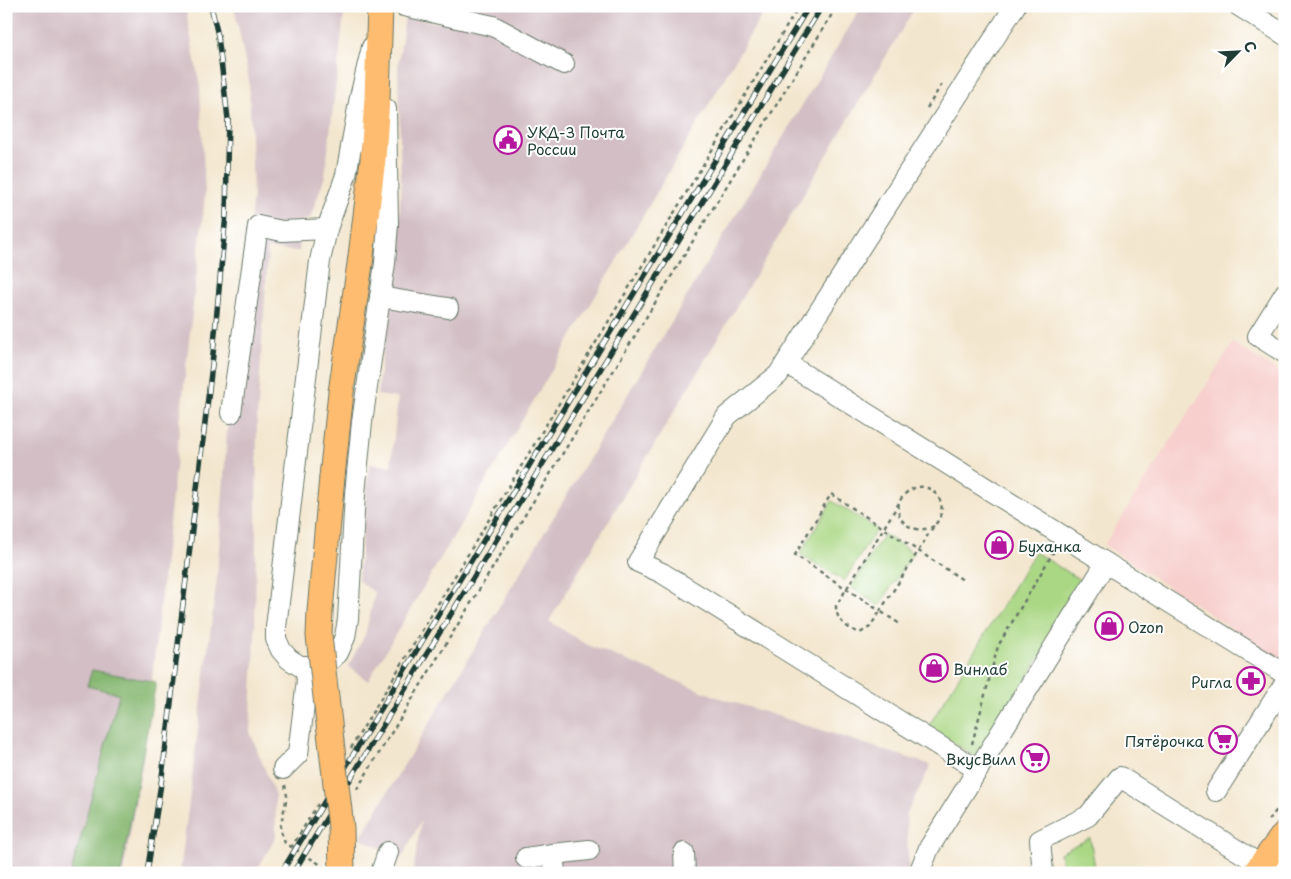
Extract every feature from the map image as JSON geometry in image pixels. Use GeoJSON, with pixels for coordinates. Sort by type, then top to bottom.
{"type":"FeatureCollection","features":[{"type":"Feature","properties":{"kind":"main road"},"geometry":{"type":"LineString","coordinates":[[335,871],[341,828],[319,636],[320,612],[341,392],[373,159],[380,10]]}},
{"type":"Feature","properties":{"kind":"main road"},"geometry":{"type":"LineString","coordinates":[[1264,868],[1285,834]]}},
{"type":"Feature","properties":{"kind":"street"},"geometry":{"type":"LineString","coordinates":[[404,6],[493,26],[564,64]]}},
{"type":"Feature","properties":{"kind":"street"},"geometry":{"type":"LineString","coordinates":[[972,766],[662,573],[638,562],[727,416],[778,375],[1015,6]]}},
{"type":"Feature","properties":{"kind":"street"},"geometry":{"type":"LineString","coordinates":[[1239,6],[1285,35]]}},
{"type":"Feature","properties":{"kind":"street"},"geometry":{"type":"LineString","coordinates":[[380,10],[360,97],[346,175],[327,228],[320,261],[275,633],[284,655],[300,666],[323,664],[334,658],[341,648],[345,637],[348,619],[355,494],[362,422],[385,263],[388,224],[387,133],[380,40]]}},
{"type":"Feature","properties":{"kind":"street"},"geometry":{"type":"LineString","coordinates":[[231,413],[258,226],[282,230],[327,228]]}},
{"type":"Feature","properties":{"kind":"street"},"geometry":{"type":"LineString","coordinates":[[1285,293],[1258,336],[1285,353]]}},
{"type":"Feature","properties":{"kind":"street"},"geometry":{"type":"LineString","coordinates":[[380,297],[448,308]]}},
{"type":"Feature","properties":{"kind":"street"},"geometry":{"type":"LineString","coordinates":[[786,363],[1285,674]]}},
{"type":"Feature","properties":{"kind":"street"},"geometry":{"type":"LineString","coordinates":[[919,873],[929,848],[972,766],[1106,563]]}},
{"type":"Feature","properties":{"kind":"street"},"geometry":{"type":"LineString","coordinates":[[282,769],[298,754],[307,680],[305,666]]}},
{"type":"Feature","properties":{"kind":"street"},"geometry":{"type":"LineString","coordinates":[[1216,791],[1285,683]]}},
{"type":"Feature","properties":{"kind":"street"},"geometry":{"type":"LineString","coordinates":[[1043,873],[1040,840],[1088,816],[1120,777],[1264,868]]}},
{"type":"Feature","properties":{"kind":"street"},"geometry":{"type":"LineString","coordinates":[[526,858],[554,864],[589,850]]}},
{"type":"Feature","properties":{"kind":"street"},"geometry":{"type":"LineString","coordinates":[[381,873],[388,852]]}},
{"type":"Feature","properties":{"kind":"path"},"geometry":{"type":"LineString","coordinates":[[348,754],[799,6]]}},
{"type":"Feature","properties":{"kind":"path"},"geometry":{"type":"LineString","coordinates":[[353,796],[837,6]]}},
{"type":"Feature","properties":{"kind":"path"},"geometry":{"type":"LineString","coordinates":[[917,487],[931,490],[940,500],[941,514],[880,612],[867,630],[860,633],[850,629],[842,622],[836,614],[836,606],[901,500],[904,494],[917,487]]}},
{"type":"Feature","properties":{"kind":"path"},"geometry":{"type":"LineString","coordinates":[[900,624],[796,555],[831,494],[963,580]]}},
{"type":"Feature","properties":{"kind":"path"},"geometry":{"type":"LineString","coordinates":[[901,500],[899,514],[907,526],[920,530],[934,526]]}},
{"type":"Feature","properties":{"kind":"path"},"geometry":{"type":"LineString","coordinates":[[972,766],[998,646],[1056,547]]}},
{"type":"Feature","properties":{"kind":"path"},"geometry":{"type":"LineString","coordinates":[[282,769],[287,796],[280,829],[285,843],[335,871]]}},
{"type":"Feature","properties":{"kind":"path"},"geometry":{"type":"LineString","coordinates":[[291,848],[322,797]]}},
{"type":"Feature","properties":{"kind":"shaded area"},"geometry":{"type":"Polygon","coordinates":[[[6,6],[185,6],[200,87],[205,195],[143,760],[123,873],[6,873],[6,6]]]}},
{"type":"Feature","properties":{"kind":"shaded area"},"geometry":{"type":"Polygon","coordinates":[[[234,6],[345,6],[325,176],[310,218],[302,221],[299,251],[268,249],[257,421],[255,638],[250,732],[275,795],[276,837],[255,873],[180,873],[217,578],[228,418],[253,196],[249,80],[234,6]]]}},
{"type":"Feature","properties":{"kind":"shaded area"},"geometry":{"type":"Polygon","coordinates":[[[444,6],[767,6],[368,681],[348,666],[365,635],[375,593],[358,580],[369,464],[391,466],[398,398],[377,395],[399,226],[401,182],[398,67],[405,17],[441,23],[444,6]]]}},
{"type":"Feature","properties":{"kind":"shaded area"},"geometry":{"type":"Polygon","coordinates":[[[862,6],[916,6],[549,621],[585,644],[717,697],[931,765],[906,815],[909,873],[413,873],[421,821],[401,859],[360,838],[862,6]]]}},
{"type":"Feature","properties":{"kind":"shaded area"},"geometry":{"type":"Polygon","coordinates":[[[1233,343],[1285,376],[1285,663],[1104,545],[1233,343]]]}},
{"type":"Feature","properties":{"kind":"green space"},"geometry":{"type":"Polygon","coordinates":[[[832,501],[877,529],[844,581],[800,554],[832,501]]]}},
{"type":"Feature","properties":{"kind":"green space"},"geometry":{"type":"Polygon","coordinates":[[[884,534],[913,553],[879,606],[851,587],[884,534]]]}},
{"type":"Feature","properties":{"kind":"green space"},"geometry":{"type":"Polygon","coordinates":[[[1035,552],[1085,583],[978,758],[928,727],[1035,552]]]}},
{"type":"Feature","properties":{"kind":"green space"},"geometry":{"type":"Polygon","coordinates":[[[92,670],[156,682],[121,873],[71,873],[119,694],[87,686],[92,670]]]}},
{"type":"Feature","properties":{"kind":"green space"},"geometry":{"type":"Polygon","coordinates":[[[1090,838],[1096,873],[1063,873],[1060,853],[1090,838]]]}},
{"type":"Feature","properties":{"kind":"railway"},"geometry":{"type":"LineString","coordinates":[[147,873],[162,777],[212,365],[226,214],[228,119],[218,36],[211,6]]}},
{"type":"Feature","properties":{"kind":"railway"},"geometry":{"type":"LineString","coordinates":[[281,873],[809,6]]}},
{"type":"Feature","properties":{"kind":"railway"},"geometry":{"type":"LineString","coordinates":[[293,873],[822,6]]}},
{"type":"Feature","properties":{"kind":"place","name":"УКД-3 Почта России"},"geometry":{"type":"Point","coordinates":[508,140]}},
{"type":"Feature","properties":{"kind":"place","name":"Буханка"},"geometry":{"type":"Point","coordinates":[999,545]}},
{"type":"Feature","properties":{"kind":"place","name":"Ozon"},"geometry":{"type":"Point","coordinates":[1109,626]}},
{"type":"Feature","properties":{"kind":"place","name":"Винлаб"},"geometry":{"type":"Point","coordinates":[934,668]}},
{"type":"Feature","properties":{"kind":"place","name":"Ригла"},"geometry":{"type":"Point","coordinates":[1251,681]}},
{"type":"Feature","properties":{"kind":"place","name":"Пятёрочка"},"geometry":{"type":"Point","coordinates":[1223,740]}},
{"type":"Feature","properties":{"kind":"place","name":"ВкусВилл"},"geometry":{"type":"Point","coordinates":[1035,758]}}]}
